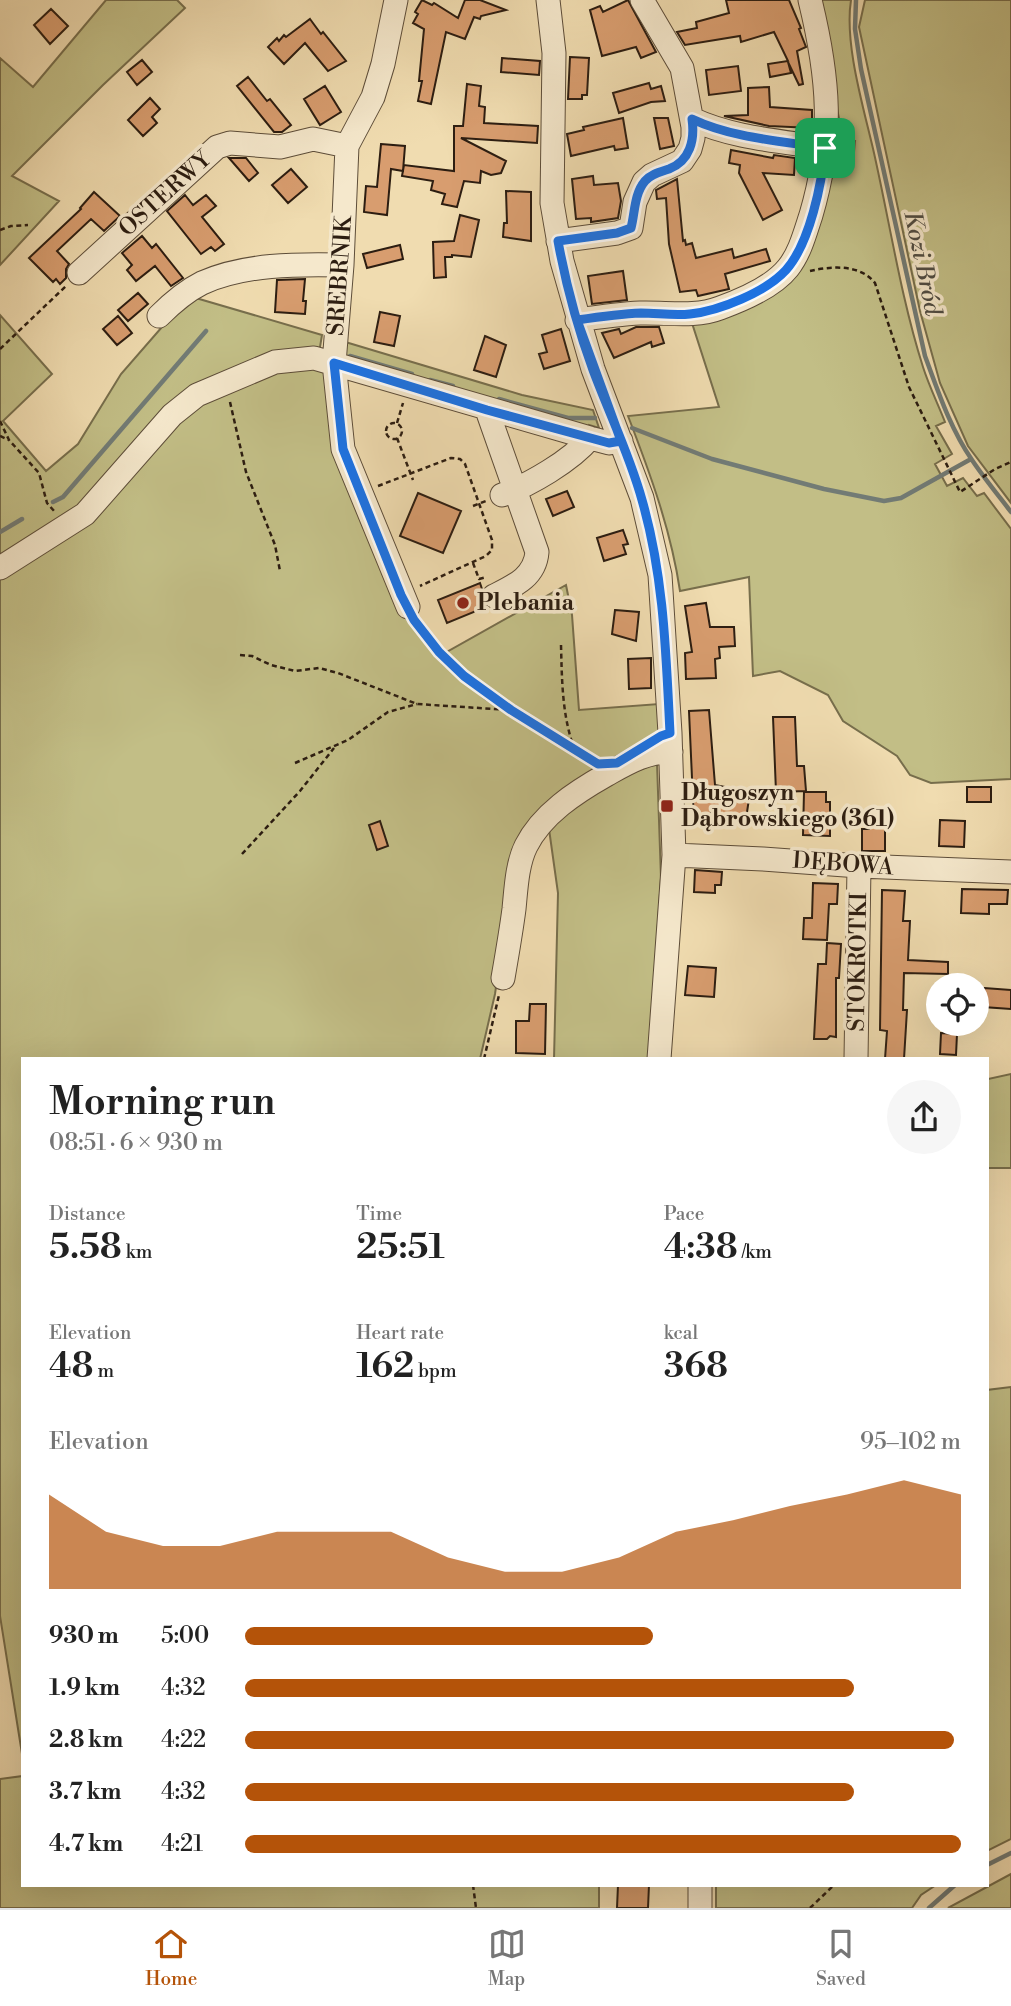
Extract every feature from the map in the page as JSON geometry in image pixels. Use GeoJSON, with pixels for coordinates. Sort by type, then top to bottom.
{"type":"FeatureCollection","features":[{"type":"Feature","properties":{"kind":"street","name":"SREBRNIK"},"geometry":{"type":"LineString","coordinates":[[0,568],[74,523],[106,492],[172,415],[197,395],[275,362],[314,358],[334,363],[342,265],[347,146],[373,97],[383,64],[396,0]]}},
{"type":"Feature","properties":{"kind":"street"},"geometry":{"type":"LineString","coordinates":[[548,0],[554,53],[552,203],[558,241],[577,320],[642,498],[660,575],[671,752],[674,855],[659,1057]]}},
{"type":"Feature","properties":{"kind":"street"},"geometry":{"type":"LineString","coordinates":[[558,241],[617,233],[631,228],[635,202],[644,182],[652,175],[675,166],[687,156],[692,138],[692,119],[682,68],[642,0]]}},
{"type":"Feature","properties":{"kind":"street"},"geometry":{"type":"LineString","coordinates":[[577,320],[642,313],[688,315],[718,309],[774,282],[787,269],[798,251],[817,192],[825,148],[828,109],[826,88],[810,0]]}},
{"type":"Feature","properties":{"kind":"street"},"geometry":{"type":"LineString","coordinates":[[692,119],[706,126],[749,136],[825,148]]}},
{"type":"Feature","properties":{"kind":"street","name":"OSTERWY"},"geometry":{"type":"LineString","coordinates":[[79,273],[217,147],[230,143],[280,147],[313,139],[347,146]]}},
{"type":"Feature","properties":{"kind":"street"},"geometry":{"type":"LineString","coordinates":[[159,316],[201,284],[225,276],[261,268],[342,265]]}},
{"type":"Feature","properties":{"kind":"street"},"geometry":{"type":"LineString","coordinates":[[404,601],[343,449],[334,363],[590,438],[609,443],[621,441]]}},
{"type":"Feature","properties":{"kind":"street"},"geometry":{"type":"LineString","coordinates":[[486,587],[524,579],[537,562],[536,543],[501,495],[487,410]]}},
{"type":"Feature","properties":{"kind":"street"},"geometry":{"type":"LineString","coordinates":[[501,495],[580,450],[590,438]]}},
{"type":"Feature","properties":{"kind":"street"},"geometry":{"type":"LineString","coordinates":[[503,978],[518,875],[526,847],[544,820],[609,773],[648,754],[658,751],[671,752]]}},
{"type":"Feature","properties":{"kind":"street","name":"DĘBOWA"},"geometry":{"type":"LineString","coordinates":[[674,855],[1011,872]]}},
{"type":"Feature","properties":{"kind":"street","name":"STOKROTKI"},"geometry":{"type":"LineString","coordinates":[[856,1057],[859,866]]}},
{"type":"Feature","properties":{"kind":"street"},"geometry":{"type":"LineString","coordinates":[[699,1887],[700,1908]]}},
{"type":"Feature","properties":{"kind":"path"},"geometry":{"type":"LineString","coordinates":[[0,230],[28,225]]}},
{"type":"Feature","properties":{"kind":"path"},"geometry":{"type":"LineString","coordinates":[[774,282],[825,267],[841,267],[869,275],[880,293],[909,387],[960,492],[1011,462]]}},
{"type":"Feature","properties":{"kind":"path"},"geometry":{"type":"LineString","coordinates":[[0,349],[79,273]]}},
{"type":"Feature","properties":{"kind":"path"},"geometry":{"type":"LineString","coordinates":[[227,381],[246,472],[275,545],[280,571]]}},
{"type":"Feature","properties":{"kind":"path"},"geometry":{"type":"LineString","coordinates":[[0,421],[9,440],[40,473],[50,508],[74,523]]}},
{"type":"Feature","properties":{"kind":"path"},"geometry":{"type":"LineString","coordinates":[[396,422],[401,428],[402,433],[397,438],[387,435],[386,427],[390,423],[396,422]]}},
{"type":"Feature","properties":{"kind":"path"},"geometry":{"type":"LineString","coordinates":[[0,436],[9,440]]}},
{"type":"Feature","properties":{"kind":"path"},"geometry":{"type":"LineString","coordinates":[[397,438],[413,480]]}},
{"type":"Feature","properties":{"kind":"path"},"geometry":{"type":"LineString","coordinates":[[360,493],[451,458],[460,459],[465,464],[493,545],[489,554],[451,572],[404,601],[425,636],[464,676],[511,710],[598,764]]}},
{"type":"Feature","properties":{"kind":"path"},"geometry":{"type":"LineString","coordinates":[[473,506],[501,495]]}},
{"type":"Feature","properties":{"kind":"path"},"geometry":{"type":"LineString","coordinates":[[472,562],[486,587]]}},
{"type":"Feature","properties":{"kind":"path"},"geometry":{"type":"LineString","coordinates":[[449,567],[451,572]]}},
{"type":"Feature","properties":{"kind":"path"},"geometry":{"type":"LineString","coordinates":[[561,645],[562,697],[567,728],[575,751]]}},
{"type":"Feature","properties":{"kind":"path"},"geometry":{"type":"LineString","coordinates":[[240,655],[252,656],[271,665],[295,671],[319,668],[338,673],[417,704],[511,710]]}},
{"type":"Feature","properties":{"kind":"path"},"geometry":{"type":"LineString","coordinates":[[295,763],[334,748],[388,712],[417,704]]}},
{"type":"Feature","properties":{"kind":"path"},"geometry":{"type":"LineString","coordinates":[[242,854],[300,791],[334,748]]}},
{"type":"Feature","properties":{"kind":"path"},"geometry":{"type":"LineString","coordinates":[[484,1057],[503,978]]}},
{"type":"Feature","properties":{"kind":"path"},"geometry":{"type":"LineString","coordinates":[[473,1887],[476,1908]]}},
{"type":"Feature","properties":{"kind":"path"},"geometry":{"type":"LineString","coordinates":[[810,1908],[832,1887]]}},
{"type":"Feature","properties":{"kind":"shaded area"},"geometry":{"type":"Polygon","coordinates":[[[106,0],[177,0],[185,8],[12,176],[59,201],[0,265],[0,58],[33,87],[106,0]]]}},
{"type":"Feature","properties":{"kind":"shaded area"},"geometry":{"type":"Polygon","coordinates":[[[819,0],[851,0],[850,36],[856,76],[902,288],[923,367],[945,422],[936,426],[952,454],[935,464],[947,486],[963,478],[977,496],[984,493],[1011,529],[1011,779],[931,783],[910,775],[897,756],[843,721],[828,695],[780,671],[753,676],[749,577],[680,591],[652,480],[628,416],[719,407],[692,323],[785,283],[835,170],[836,162],[853,163],[855,141],[838,141],[839,118],[819,0]]]}},
{"type":"Feature","properties":{"kind":"shaded area"},"geometry":{"type":"Polygon","coordinates":[[[865,0],[1011,0],[1011,503],[968,446],[940,383],[920,311],[859,27],[865,0]]]}},
{"type":"Feature","properties":{"kind":"shaded area"},"geometry":{"type":"Polygon","coordinates":[[[189,296],[322,335],[317,365],[328,373],[394,591],[417,632],[443,664],[485,699],[577,756],[604,769],[564,796],[511,885],[495,994],[480,1057],[21,1057],[21,1747],[0,1616],[0,315],[52,374],[3,421],[46,471],[78,444],[121,374],[189,296]]]}},
{"type":"Feature","properties":{"kind":"shaded area"},"geometry":{"type":"Polygon","coordinates":[[[342,341],[522,395],[593,410],[599,428],[589,425],[586,431],[347,357],[342,341]]]}},
{"type":"Feature","properties":{"kind":"shaded area"},"geometry":{"type":"Polygon","coordinates":[[[566,585],[572,615],[579,710],[659,704],[662,734],[610,760],[601,761],[587,754],[469,676],[445,653],[566,585]]]}},
{"type":"Feature","properties":{"kind":"shaded area"},"geometry":{"type":"Polygon","coordinates":[[[657,763],[661,878],[649,1057],[554,1057],[558,893],[549,829],[569,808],[606,783],[657,763]]]}},
{"type":"Feature","properties":{"kind":"shaded area"},"geometry":{"type":"Polygon","coordinates":[[[1011,1074],[1011,1168],[989,1168],[989,1079],[1011,1074]]]}},
{"type":"Feature","properties":{"kind":"shaded area"},"geometry":{"type":"Polygon","coordinates":[[[1011,1387],[1011,1839],[989,1850],[989,1390],[1011,1387]]]}},
{"type":"Feature","properties":{"kind":"shaded area"},"geometry":{"type":"Polygon","coordinates":[[[21,1776],[21,1887],[599,1887],[599,1908],[0,1908],[0,1779],[21,1776]]]}},
{"type":"Feature","properties":{"kind":"shaded area"},"geometry":{"type":"Polygon","coordinates":[[[1011,1874],[1011,1908],[948,1908],[989,1887],[1011,1874]]]}},
{"type":"Feature","properties":{"kind":"shaded area"},"geometry":{"type":"Polygon","coordinates":[[[716,1887],[933,1887],[921,1895],[912,1908],[716,1908],[716,1887]]]}},
{"type":"Feature","properties":{"kind":"building"},"geometry":{"type":"Polygon","coordinates":[[[422,0],[432,5],[434,3],[458,18],[465,0],[480,0],[506,10],[481,16],[480,19],[474,17],[465,39],[446,32],[431,104],[418,101],[422,81],[419,81],[424,29],[413,23],[418,14],[415,12],[422,0]]]}},
{"type":"Feature","properties":{"kind":"building"},"geometry":{"type":"Polygon","coordinates":[[[628,0],[656,52],[641,58],[636,47],[602,56],[590,10],[600,6],[603,12],[628,0]]]}},
{"type":"Feature","properties":{"kind":"building"},"geometry":{"type":"Polygon","coordinates":[[[726,0],[789,0],[806,47],[797,51],[803,84],[799,85],[788,62],[791,73],[770,77],[768,64],[788,61],[774,32],[741,42],[740,36],[685,45],[677,32],[697,28],[696,22],[729,13],[726,0]]]}},
{"type":"Feature","properties":{"kind":"building"},"geometry":{"type":"Polygon","coordinates":[[[51,9],[68,26],[50,44],[34,25],[51,9]]]}},
{"type":"Feature","properties":{"kind":"building"},"geometry":{"type":"Polygon","coordinates":[[[310,19],[346,61],[328,71],[305,43],[284,64],[268,47],[277,38],[279,41],[284,35],[286,37],[310,19]]]}},
{"type":"Feature","properties":{"kind":"building"},"geometry":{"type":"Polygon","coordinates":[[[570,57],[589,58],[587,95],[582,95],[582,99],[568,99],[570,57]]]}},
{"type":"Feature","properties":{"kind":"building"},"geometry":{"type":"Polygon","coordinates":[[[502,58],[540,61],[539,75],[501,72],[502,58]]]}},
{"type":"Feature","properties":{"kind":"building"},"geometry":{"type":"Polygon","coordinates":[[[142,60],[152,72],[137,85],[127,72],[142,60]]]}},
{"type":"Feature","properties":{"kind":"building"},"geometry":{"type":"Polygon","coordinates":[[[738,66],[741,91],[709,95],[706,70],[738,66]]]}},
{"type":"Feature","properties":{"kind":"building"},"geometry":{"type":"Polygon","coordinates":[[[248,77],[291,125],[282,132],[274,132],[237,86],[248,77]]]}},
{"type":"Feature","properties":{"kind":"building"},"geometry":{"type":"Polygon","coordinates":[[[649,83],[651,89],[661,86],[665,101],[651,102],[619,113],[613,93],[649,83]]]}},
{"type":"Feature","properties":{"kind":"building"},"geometry":{"type":"Polygon","coordinates":[[[467,84],[481,86],[479,106],[485,107],[484,123],[538,126],[537,143],[461,138],[506,161],[501,173],[491,175],[481,171],[480,183],[464,181],[457,207],[442,204],[445,194],[431,190],[433,181],[402,176],[404,165],[454,171],[454,126],[463,126],[467,84]]]}},
{"type":"Feature","properties":{"kind":"building"},"geometry":{"type":"Polygon","coordinates":[[[325,86],[341,112],[320,125],[304,99],[325,86]]]}},
{"type":"Feature","properties":{"kind":"building"},"geometry":{"type":"Polygon","coordinates":[[[769,87],[770,107],[812,110],[812,128],[769,126],[724,116],[748,115],[748,88],[769,87]]]}},
{"type":"Feature","properties":{"kind":"building"},"geometry":{"type":"Polygon","coordinates":[[[150,98],[160,109],[152,117],[157,123],[143,136],[128,120],[150,98]]]}},
{"type":"Feature","properties":{"kind":"building"},"geometry":{"type":"Polygon","coordinates":[[[623,118],[628,148],[615,150],[614,146],[571,156],[567,134],[584,130],[583,127],[623,118]]]}},
{"type":"Feature","properties":{"kind":"building"},"geometry":{"type":"Polygon","coordinates":[[[654,118],[668,118],[674,146],[660,149],[654,118]]]}},
{"type":"Feature","properties":{"kind":"building"},"geometry":{"type":"Polygon","coordinates":[[[381,144],[405,146],[403,171],[391,169],[387,215],[364,212],[366,186],[377,187],[381,144]]]}},
{"type":"Feature","properties":{"kind":"building"},"geometry":{"type":"Polygon","coordinates":[[[731,150],[773,158],[774,155],[795,158],[794,175],[763,173],[782,210],[763,220],[739,173],[740,165],[729,163],[731,150]]]}},
{"type":"Feature","properties":{"kind":"building"},"geometry":{"type":"Polygon","coordinates":[[[229,158],[246,158],[258,173],[249,181],[229,158]]]}},
{"type":"Feature","properties":{"kind":"building"},"geometry":{"type":"Polygon","coordinates":[[[291,169],[307,187],[288,203],[272,185],[291,169]]]}},
{"type":"Feature","properties":{"kind":"building"},"geometry":{"type":"Polygon","coordinates":[[[593,176],[594,185],[618,183],[621,201],[618,218],[591,222],[591,218],[576,219],[572,179],[593,176]]]}},
{"type":"Feature","properties":{"kind":"building"},"geometry":{"type":"Polygon","coordinates":[[[677,179],[683,241],[685,240],[686,245],[692,243],[696,258],[732,249],[734,258],[766,249],[770,261],[725,274],[729,289],[698,296],[696,290],[680,292],[669,244],[666,198],[657,199],[656,190],[677,179]]]}},
{"type":"Feature","properties":{"kind":"building"},"geometry":{"type":"Polygon","coordinates":[[[506,191],[531,192],[531,241],[503,237],[504,223],[507,223],[506,191]]]}},
{"type":"Feature","properties":{"kind":"building"},"geometry":{"type":"Polygon","coordinates":[[[94,192],[120,216],[104,231],[91,219],[57,251],[69,264],[66,278],[60,284],[56,279],[53,282],[29,258],[81,209],[94,192]]]}},
{"type":"Feature","properties":{"kind":"building"},"geometry":{"type":"Polygon","coordinates":[[[185,195],[193,205],[206,195],[216,206],[202,217],[224,244],[215,251],[211,247],[201,254],[167,211],[185,195]]]}},
{"type":"Feature","properties":{"kind":"building"},"geometry":{"type":"Polygon","coordinates":[[[460,215],[479,220],[471,257],[445,257],[446,277],[434,278],[433,242],[454,241],[460,215]]]}},
{"type":"Feature","properties":{"kind":"building"},"geometry":{"type":"Polygon","coordinates":[[[142,236],[152,248],[156,244],[183,278],[171,286],[155,266],[136,281],[127,270],[132,265],[122,253],[142,236]]]}},
{"type":"Feature","properties":{"kind":"building"},"geometry":{"type":"Polygon","coordinates":[[[400,245],[403,259],[367,268],[363,254],[400,245]]]}},
{"type":"Feature","properties":{"kind":"building"},"geometry":{"type":"Polygon","coordinates":[[[623,271],[627,300],[592,304],[588,276],[623,271]]]}},
{"type":"Feature","properties":{"kind":"building"},"geometry":{"type":"Polygon","coordinates":[[[305,279],[305,314],[275,312],[277,280],[305,279]]]}},
{"type":"Feature","properties":{"kind":"building"},"geometry":{"type":"Polygon","coordinates":[[[138,293],[148,304],[128,321],[118,310],[138,293]]]}},
{"type":"Feature","properties":{"kind":"building"},"geometry":{"type":"Polygon","coordinates":[[[380,312],[400,316],[394,346],[374,342],[380,312]]]}},
{"type":"Feature","properties":{"kind":"building"},"geometry":{"type":"Polygon","coordinates":[[[118,316],[132,333],[117,345],[103,329],[118,316]]]}},
{"type":"Feature","properties":{"kind":"building"},"geometry":{"type":"Polygon","coordinates":[[[636,327],[659,327],[664,343],[652,347],[651,342],[614,358],[602,333],[619,329],[621,334],[636,327]]]}},
{"type":"Feature","properties":{"kind":"building"},"geometry":{"type":"Polygon","coordinates":[[[561,329],[570,361],[544,369],[539,354],[547,352],[542,335],[561,329]]]}},
{"type":"Feature","properties":{"kind":"building"},"geometry":{"type":"Polygon","coordinates":[[[485,336],[506,345],[496,377],[474,370],[485,336]]]}},
{"type":"Feature","properties":{"kind":"building"},"geometry":{"type":"Polygon","coordinates":[[[567,491],[574,507],[553,516],[546,499],[567,491]]]}},
{"type":"Feature","properties":{"kind":"building"},"geometry":{"type":"Polygon","coordinates":[[[418,493],[461,511],[443,553],[400,536],[418,493]]]}},
{"type":"Feature","properties":{"kind":"building"},"geometry":{"type":"Polygon","coordinates":[[[623,530],[628,544],[623,545],[626,554],[604,561],[597,538],[623,530]]]}},
{"type":"Feature","properties":{"kind":"building","name":"Plebania"},"geometry":{"type":"Polygon","coordinates":[[[480,583],[481,602],[486,607],[447,623],[438,600],[480,583]]]}},
{"type":"Feature","properties":{"kind":"building"},"geometry":{"type":"Polygon","coordinates":[[[706,603],[710,627],[734,627],[735,646],[719,647],[720,658],[715,659],[716,678],[686,679],[685,653],[692,652],[685,606],[706,603]]]}},
{"type":"Feature","properties":{"kind":"building"},"geometry":{"type":"Polygon","coordinates":[[[615,610],[639,612],[636,641],[612,634],[615,610]]]}},
{"type":"Feature","properties":{"kind":"building"},"geometry":{"type":"Polygon","coordinates":[[[651,658],[651,688],[629,689],[628,659],[651,658]]]}},
{"type":"Feature","properties":{"kind":"building"},"geometry":{"type":"Polygon","coordinates":[[[709,710],[715,785],[750,792],[746,819],[711,813],[712,822],[694,823],[689,711],[709,710]]]}},
{"type":"Feature","properties":{"kind":"building"},"geometry":{"type":"Polygon","coordinates":[[[773,717],[795,717],[797,766],[804,766],[806,791],[776,792],[773,717]]]}},
{"type":"Feature","properties":{"kind":"building"},"geometry":{"type":"Polygon","coordinates":[[[967,787],[991,787],[991,802],[967,802],[967,787]]]}},
{"type":"Feature","properties":{"kind":"building"},"geometry":{"type":"Polygon","coordinates":[[[804,792],[826,792],[826,802],[830,802],[830,836],[803,835],[804,792]]]}},
{"type":"Feature","properties":{"kind":"building"},"geometry":{"type":"Polygon","coordinates":[[[940,820],[965,821],[964,847],[939,846],[940,820]]]}},
{"type":"Feature","properties":{"kind":"building"},"geometry":{"type":"Polygon","coordinates":[[[380,821],[388,846],[377,850],[369,825],[380,821]]]}},
{"type":"Feature","properties":{"kind":"building"},"geometry":{"type":"Polygon","coordinates":[[[869,821],[885,821],[885,851],[862,851],[862,829],[869,829],[869,821]]]}},
{"type":"Feature","properties":{"kind":"building"},"geometry":{"type":"Polygon","coordinates":[[[695,870],[722,872],[721,885],[715,885],[715,893],[694,892],[695,870]]]}},
{"type":"Feature","properties":{"kind":"building"},"geometry":{"type":"Polygon","coordinates":[[[813,883],[838,884],[837,904],[829,904],[827,940],[803,939],[804,918],[812,918],[813,883]]]}},
{"type":"Feature","properties":{"kind":"building"},"geometry":{"type":"Polygon","coordinates":[[[962,889],[1008,890],[1007,904],[989,904],[989,914],[961,913],[962,889]]]}},
{"type":"Feature","properties":{"kind":"building"},"geometry":{"type":"Polygon","coordinates":[[[882,890],[905,891],[903,921],[910,921],[908,960],[948,962],[948,973],[904,973],[903,1010],[907,1010],[904,1057],[885,1057],[887,1031],[880,1030],[882,890]]]}},
{"type":"Feature","properties":{"kind":"building"},"geometry":{"type":"Polygon","coordinates":[[[827,943],[841,944],[839,978],[836,978],[836,1037],[814,1039],[818,964],[826,964],[827,943]]]}},
{"type":"Feature","properties":{"kind":"building"},"geometry":{"type":"Polygon","coordinates":[[[688,966],[716,968],[714,997],[685,995],[688,966]]]}},
{"type":"Feature","properties":{"kind":"building"},"geometry":{"type":"Polygon","coordinates":[[[989,988],[1011,990],[1011,1009],[989,1007],[989,988]]]}},
{"type":"Feature","properties":{"kind":"building"},"geometry":{"type":"Polygon","coordinates":[[[530,1004],[546,1004],[545,1054],[516,1053],[516,1021],[529,1021],[530,1004]]]}},
{"type":"Feature","properties":{"kind":"building"},"geometry":{"type":"Polygon","coordinates":[[[941,1036],[957,1036],[956,1055],[940,1054],[941,1036]]]}},
{"type":"Feature","properties":{"kind":"building"},"geometry":{"type":"Polygon","coordinates":[[[618,1887],[649,1887],[648,1908],[617,1908],[618,1887]]]}},
{"type":"Feature","properties":{"kind":"waterway","name":"Kozi Bród"},"geometry":{"type":"LineString","coordinates":[[856,0],[855,29],[861,69],[925,356],[945,409],[964,448],[1011,512]]}},
{"type":"Feature","properties":{"kind":"waterway"},"geometry":{"type":"LineString","coordinates":[[53,502],[63,497],[206,331]]}},
{"type":"Feature","properties":{"kind":"waterway"},"geometry":{"type":"LineString","coordinates":[[350,356],[412,374]]}},
{"type":"Feature","properties":{"kind":"waterway"},"geometry":{"type":"LineString","coordinates":[[430,380],[453,386]]}},
{"type":"Feature","properties":{"kind":"waterway"},"geometry":{"type":"LineString","coordinates":[[499,399],[568,418],[595,418]]}},
{"type":"Feature","properties":{"kind":"waterway"},"geometry":{"type":"LineString","coordinates":[[632,428],[712,459],[824,489],[884,501],[901,498],[971,459]]}},
{"type":"Feature","properties":{"kind":"waterway"},"geometry":{"type":"LineString","coordinates":[[0,532],[22,519]]}},
{"type":"Feature","properties":{"kind":"waterway","name":"Kozi Bród"},"geometry":{"type":"LineString","coordinates":[[989,1864],[1011,1853]]}},
{"type":"Feature","properties":{"kind":"waterway","name":"Kozi Bród"},"geometry":{"type":"LineString","coordinates":[[929,1908],[953,1887]]}},
{"type":"Feature","properties":{"kind":"place","name":"Plebania"},"geometry":{"type":"Point","coordinates":[463,603]}},
{"type":"Feature","properties":{"kind":"place","name":"Długoszyn Dąbrowskiego (361)"},"geometry":{"type":"Point","coordinates":[667,806]}},
{"type":"Feature","properties":{"kind":"route"},"geometry":{"type":"LineString","coordinates":[[825,148],[749,136],[706,126],[692,119],[692,138],[687,156],[682,162],[652,175],[644,182],[635,202],[631,228],[617,233],[558,241],[577,320],[586,349],[593,369],[621,441],[642,498],[660,575],[664,615],[670,733],[617,763],[598,764],[511,710],[464,676],[439,652],[414,620],[394,580],[343,449],[334,363],[538,424],[609,443],[621,441],[577,320],[642,313],[688,315],[718,309],[774,282],[787,269],[798,251],[817,192],[825,148]]}}]}
